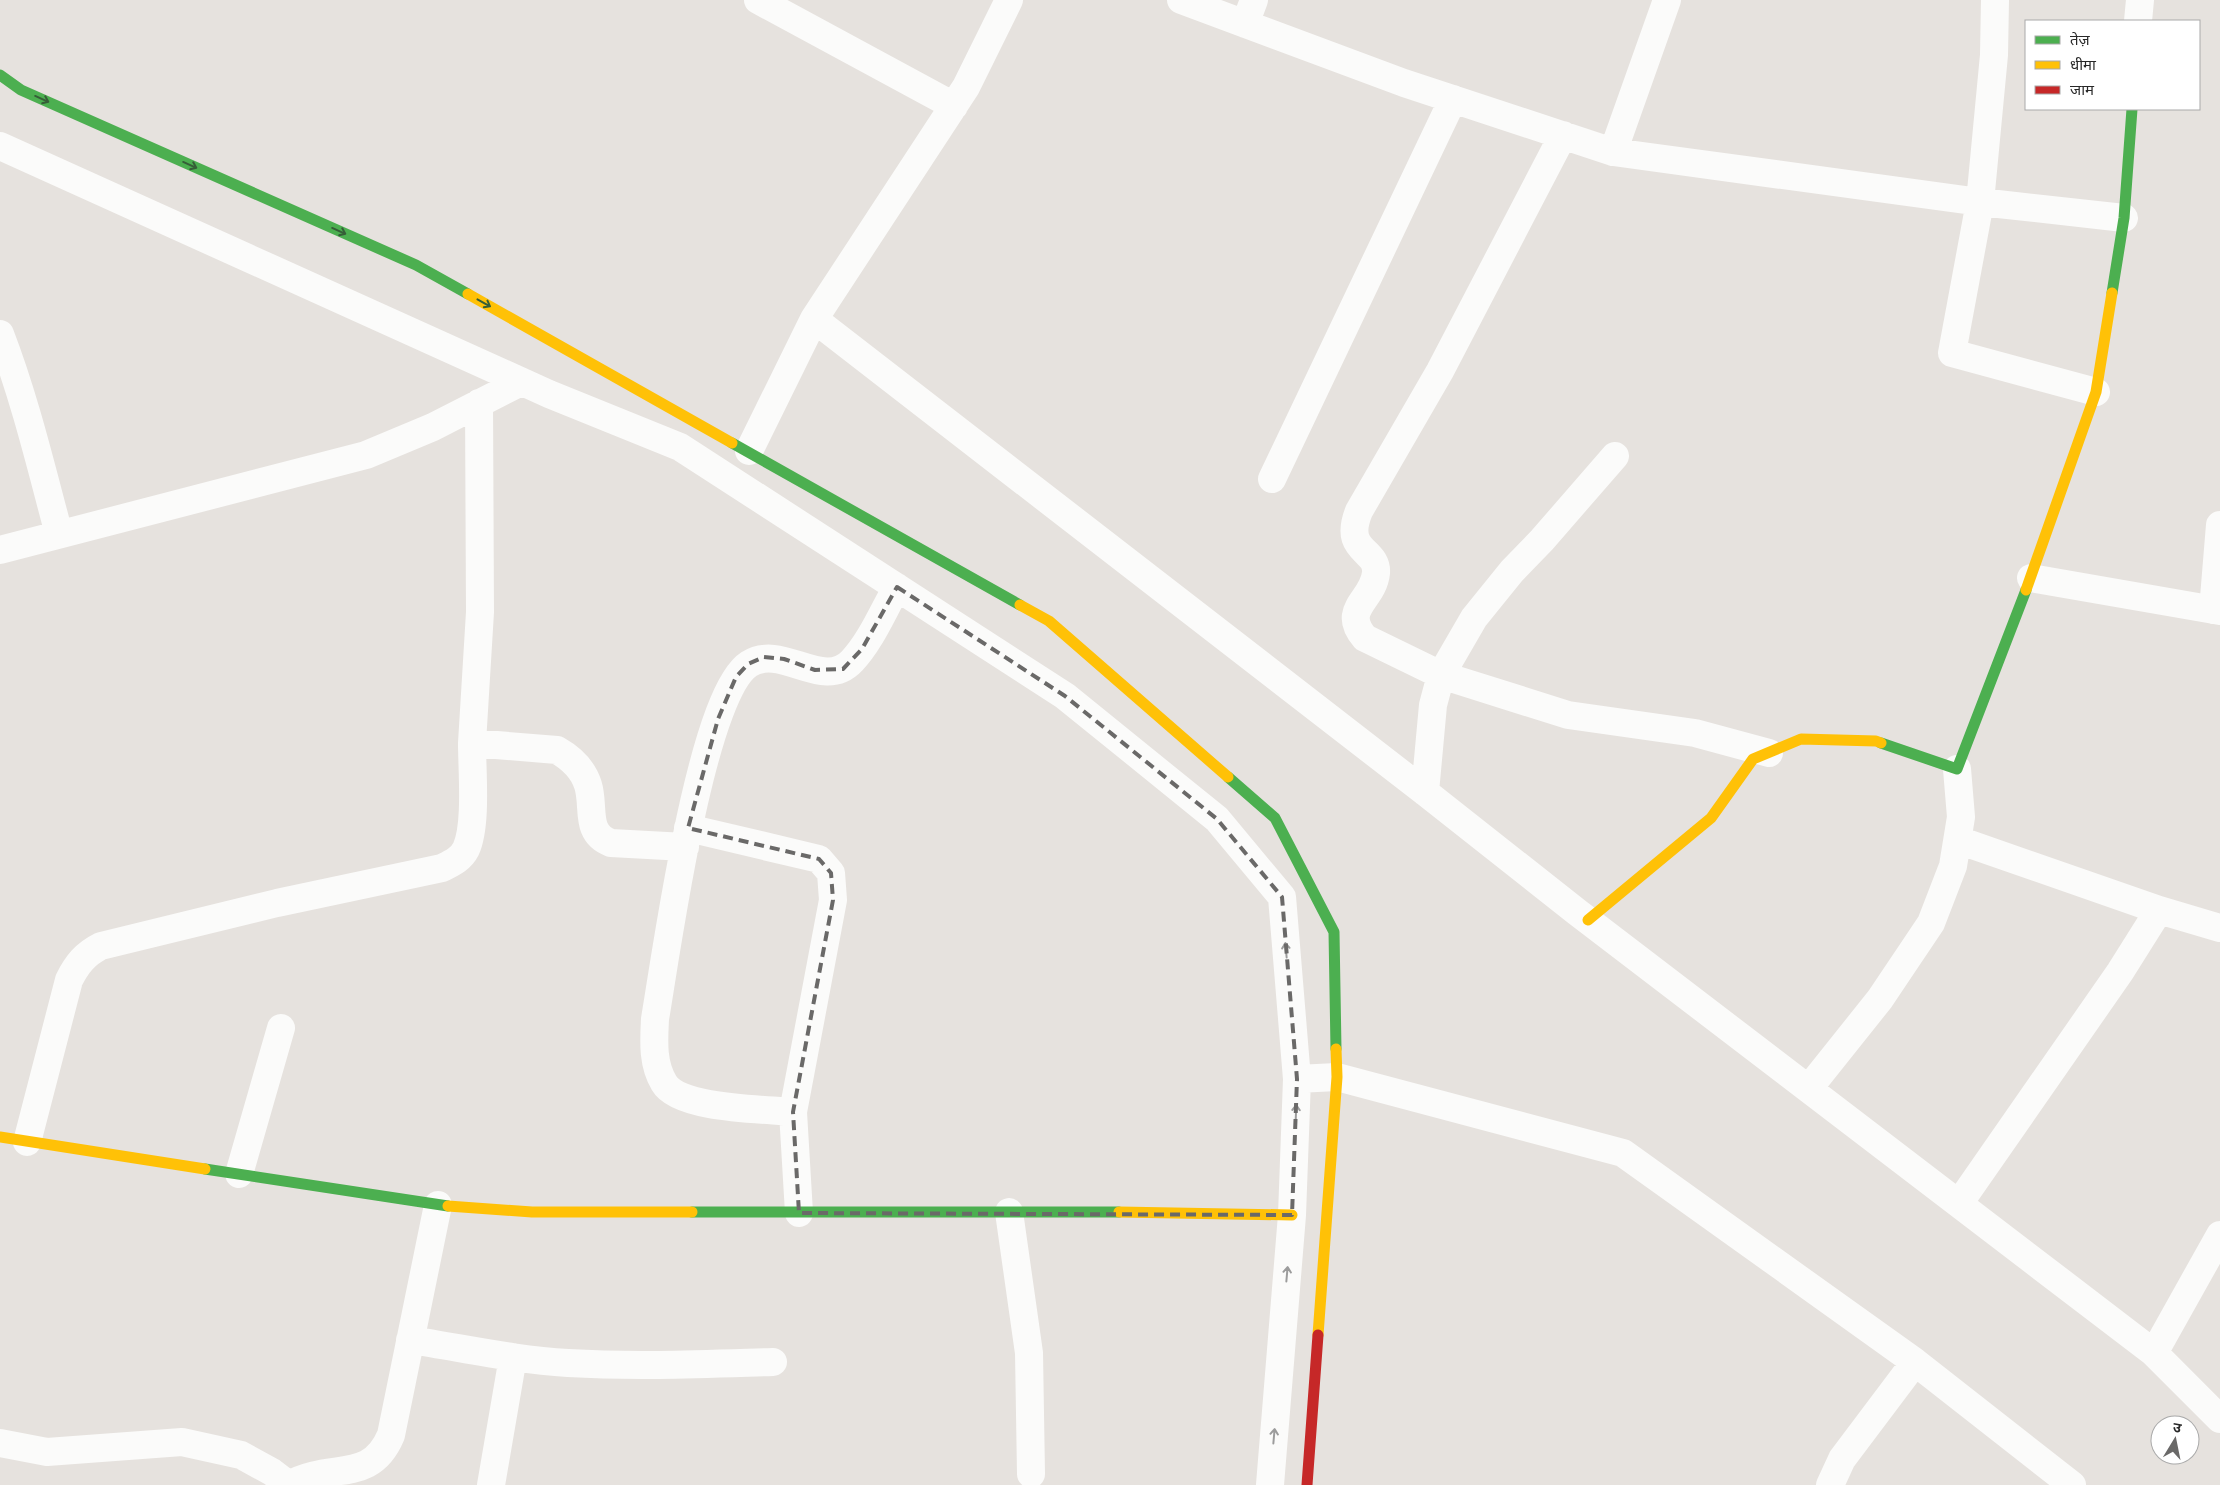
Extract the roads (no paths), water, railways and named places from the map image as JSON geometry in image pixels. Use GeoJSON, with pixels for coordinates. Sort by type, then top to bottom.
{"type":"FeatureCollection","features":[{"type":"Feature","properties":{"kind":"street"},"geometry":{"type":"LineString","coordinates":[[758,0],[954,106]]}},
{"type":"Feature","properties":{"kind":"street"},"geometry":{"type":"LineString","coordinates":[[749,452],[814,320],[966,87],[1009,0]]}},
{"type":"Feature","properties":{"kind":"street"},"geometry":{"type":"LineString","coordinates":[[1181,0],[1249,12],[1453,99],[1613,152],[1980,202],[2124,218]]}},
{"type":"Feature","properties":{"kind":"street"},"geometry":{"type":"LineString","coordinates":[[1613,152],[1667,0]]}},
{"type":"Feature","properties":{"kind":"street"},"geometry":{"type":"LineString","coordinates":[[1995,0],[1994,54],[1980,202],[1952,354],[2096,392]]}},
{"type":"Feature","properties":{"kind":"street"},"geometry":{"type":"LineString","coordinates":[[2138,20],[2140,0]]}},
{"type":"Feature","properties":{"kind":"street"},"geometry":{"type":"LineString","coordinates":[[0,75],[21,90],[416,264],[1049,621],[1275,818],[1334,932],[1337,1077],[1307,1485]]}},
{"type":"Feature","properties":{"kind":"street"},"geometry":{"type":"LineString","coordinates":[[1272,479],[1453,99]]}},
{"type":"Feature","properties":{"kind":"street"},"geometry":{"type":"LineString","coordinates":[[1809,1088],[1880,999],[1931,923],[1953,866],[1962,817],[1957,769],[2031,578],[2096,392],[2124,218],[2132,110]]}},
{"type":"Feature","properties":{"kind":"street"},"geometry":{"type":"LineString","coordinates":[[1563,135],[1440,371],[1359,511],[1354,524],[1356,542],[1375,563],[1376,569],[1374,581],[1354,615],[1356,628],[1364,638],[1441,675],[1568,715],[1695,733],[1768,752]]}},
{"type":"Feature","properties":{"kind":"street"},"geometry":{"type":"LineString","coordinates":[[0,146],[521,382],[680,447],[1065,696],[1216,819],[1282,897],[1298,1079],[1292,1216],[1270,1485]]}},
{"type":"Feature","properties":{"kind":"street"},"geometry":{"type":"LineString","coordinates":[[814,320],[1588,920],[1960,1202],[2154,1353],[2220,1419]]}},
{"type":"Feature","properties":{"kind":"street"},"geometry":{"type":"LineString","coordinates":[[0,334],[14,370],[30,423],[59,534]]}},
{"type":"Feature","properties":{"kind":"street"},"geometry":{"type":"LineString","coordinates":[[0,550],[366,455],[433,427],[521,382]]}},
{"type":"Feature","properties":{"kind":"street"},"geometry":{"type":"LineString","coordinates":[[27,1142],[69,980],[77,965],[88,953],[101,946],[277,902],[442,868],[457,860],[466,849],[472,832],[472,743],[480,612],[479,403]]}},
{"type":"Feature","properties":{"kind":"street"},"geometry":{"type":"LineString","coordinates":[[1425,792],[1433,705],[1441,675],[1474,618],[1512,571],[1615,456]]}},
{"type":"Feature","properties":{"kind":"street"},"geometry":{"type":"LineString","coordinates":[[2031,578],[2216,610],[2220,525]]}},
{"type":"Feature","properties":{"kind":"street"},"geometry":{"type":"LineString","coordinates":[[793,1112],[696,1102],[674,1094],[664,1083],[657,1065],[653,1044],[655,1018],[692,805],[718,719],[736,677],[748,664],[764,657],[784,659],[815,670],[843,669],[852,662],[862,649],[897,587]]}},
{"type":"Feature","properties":{"kind":"street"},"geometry":{"type":"LineString","coordinates":[[1588,920],[1711,818],[1753,759],[1768,752],[1801,739],[1876,740],[1957,769]]}},
{"type":"Feature","properties":{"kind":"street"},"geometry":{"type":"LineString","coordinates":[[472,743],[557,750],[569,757],[579,768],[588,786],[592,825],[596,834],[611,843],[686,838],[819,859],[831,873],[833,900],[793,1112],[799,1213]]}},
{"type":"Feature","properties":{"kind":"street"},"geometry":{"type":"LineString","coordinates":[[1958,840],[2159,910],[2220,928]]}},
{"type":"Feature","properties":{"kind":"street"},"geometry":{"type":"LineString","coordinates":[[1960,1202],[2120,972],[2159,910]]}},
{"type":"Feature","properties":{"kind":"street"},"geometry":{"type":"LineString","coordinates":[[239,1174],[281,1028]]}},
{"type":"Feature","properties":{"kind":"street"},"geometry":{"type":"LineString","coordinates":[[1298,1079],[1337,1077],[1623,1153],[1915,1362],[2072,1485]]}},
{"type":"Feature","properties":{"kind":"street"},"geometry":{"type":"LineString","coordinates":[[0,1137],[438,1205],[532,1212],[1128,1212],[1292,1216]]}},
{"type":"Feature","properties":{"kind":"street"},"geometry":{"type":"LineString","coordinates":[[0,1442],[47,1452],[182,1442],[242,1455],[272,1472],[289,1485],[298,1480],[309,1479],[345,1482],[360,1480],[372,1474],[382,1463],[391,1435],[438,1205]]}},
{"type":"Feature","properties":{"kind":"street"},"geometry":{"type":"LineString","coordinates":[[1009,1212],[1029,1353],[1031,1474]]}},
{"type":"Feature","properties":{"kind":"street"},"geometry":{"type":"LineString","coordinates":[[2154,1353],[2220,1235]]}},
{"type":"Feature","properties":{"kind":"street"},"geometry":{"type":"LineString","coordinates":[[410,1340],[513,1357],[567,1363],[645,1366],[773,1362]]}},
{"type":"Feature","properties":{"kind":"street"},"geometry":{"type":"LineString","coordinates":[[491,1485],[513,1357]]}},
{"type":"Feature","properties":{"kind":"street"},"geometry":{"type":"LineString","coordinates":[[1830,1485],[1842,1459],[1915,1362]]}}]}
